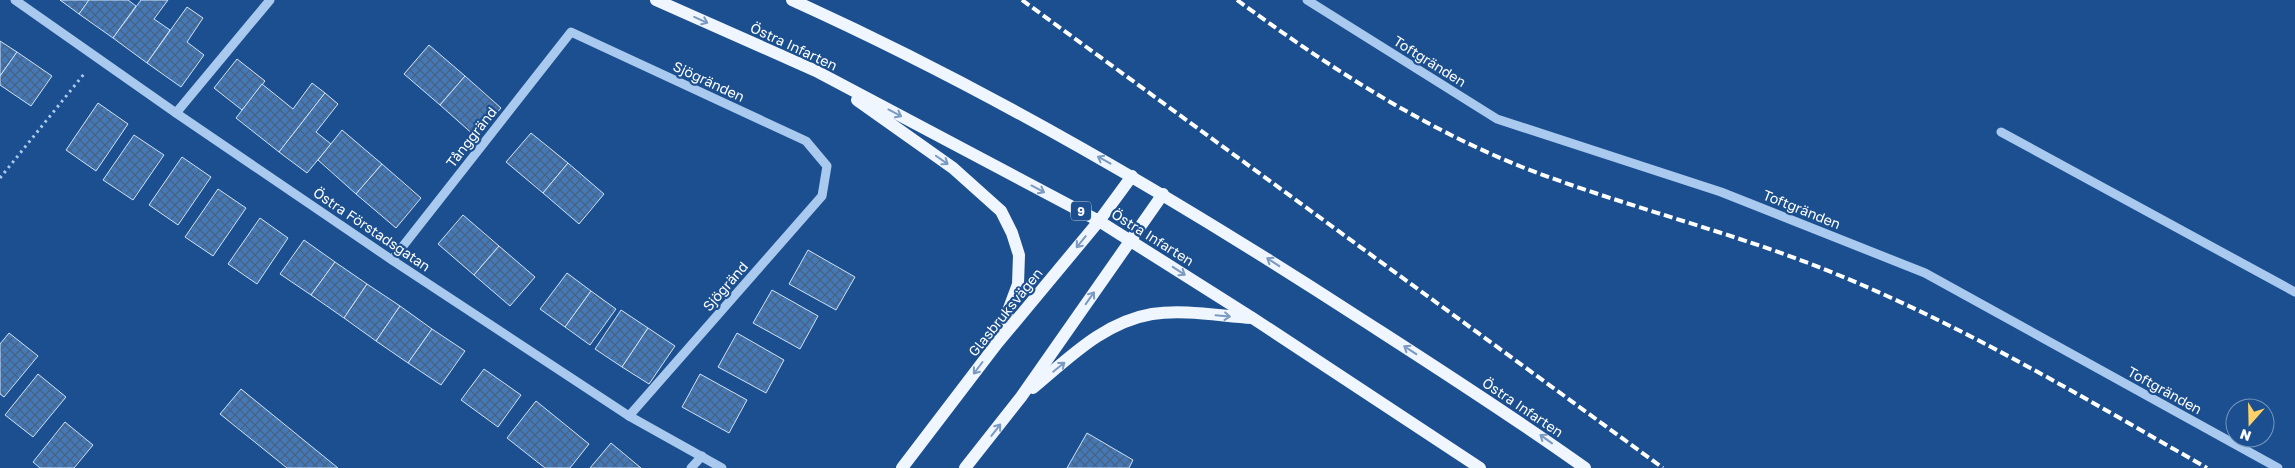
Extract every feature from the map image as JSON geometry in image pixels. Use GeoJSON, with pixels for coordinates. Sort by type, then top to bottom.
{"type":"FeatureCollection","features":[{"type":"Feature","properties":{"kind":"main road","name":"Östra Infarten"},"geometry":{"type":"LineString","coordinates":[[656,0],[816,72],[1099,221],[1254,319],[1480,468]]}},
{"type":"Feature","properties":{"kind":"main road","name":"Östra Infarten"},"geometry":{"type":"LineString","coordinates":[[792,0],[868,34],[1009,108],[1132,176],[1262,255],[1516,419],[1585,468]]}},
{"type":"Feature","properties":{"kind":"main road"},"geometry":{"type":"LineString","coordinates":[[816,72],[953,168],[1001,211],[1012,233],[1019,255],[1018,284],[995,346]]}},
{"type":"Feature","properties":{"kind":"main road","name":"Glasbruksvägen"},"geometry":{"type":"LineString","coordinates":[[902,468],[995,346],[1099,221],[1132,176]]}},
{"type":"Feature","properties":{"kind":"main road"},"geometry":{"type":"LineString","coordinates":[[965,468],[1021,398],[1162,194]]}},
{"type":"Feature","properties":{"kind":"main road"},"geometry":{"type":"LineString","coordinates":[[1021,398],[1092,339],[1121,323],[1153,314],[1191,313],[1254,319]]}},
{"type":"Feature","properties":{"kind":"street","name":"Östra Förstadsgatan"},"geometry":{"type":"LineString","coordinates":[[15,0],[176,113],[392,260],[629,416],[722,468]]}},
{"type":"Feature","properties":{"kind":"street"},"geometry":{"type":"LineString","coordinates":[[176,113],[270,0]]}},
{"type":"Feature","properties":{"kind":"street","name":"Toftgränden"},"geometry":{"type":"LineString","coordinates":[[1307,0],[1497,119],[1721,192],[1925,274],[2278,468]]}},
{"type":"Feature","properties":{"kind":"street","name":"Sjögränden"},"geometry":{"type":"LineString","coordinates":[[571,32],[806,141],[826,166]]}},
{"type":"Feature","properties":{"kind":"street","name":"Tånggränd"},"geometry":{"type":"LineString","coordinates":[[392,260],[571,32]]}},
{"type":"Feature","properties":{"kind":"street"},"geometry":{"type":"LineString","coordinates":[[2001,132],[2295,292]]}},
{"type":"Feature","properties":{"kind":"street","name":"Sjögränd"},"geometry":{"type":"LineString","coordinates":[[629,416],[822,196],[826,166]]}},
{"type":"Feature","properties":{"kind":"street"},"geometry":{"type":"LineString","coordinates":[[691,468],[702,456]]}},
{"type":"Feature","properties":{"kind":"path"},"geometry":{"type":"LineString","coordinates":[[0,178],[97,58]]}},
{"type":"Feature","properties":{"kind":"building"},"geometry":{"type":"Polygon","coordinates":[[[60,0],[89,0],[79,14],[60,0]]]}},
{"type":"Feature","properties":{"kind":"building"},"geometry":{"type":"Polygon","coordinates":[[[89,0],[128,0],[136,6],[113,38],[79,14],[89,0]]]}},
{"type":"Feature","properties":{"kind":"building"},"geometry":{"type":"Polygon","coordinates":[[[141,0],[168,0],[154,19],[170,30],[147,63],[113,38],[141,0]]]}},
{"type":"Feature","properties":{"kind":"building"},"geometry":{"type":"Polygon","coordinates":[[[187,7],[203,18],[187,42],[204,55],[181,87],[147,63],[187,7]]]}},
{"type":"Feature","properties":{"kind":"building"},"geometry":{"type":"Polygon","coordinates":[[[0,41],[17,52],[0,76],[0,41]]]}},
{"type":"Feature","properties":{"kind":"building"},"geometry":{"type":"Polygon","coordinates":[[[429,45],[465,76],[440,105],[404,74],[429,45]]]}},
{"type":"Feature","properties":{"kind":"building"},"geometry":{"type":"Polygon","coordinates":[[[17,52],[52,76],[31,106],[0,85],[0,76],[17,52]]]}},
{"type":"Feature","properties":{"kind":"building"},"geometry":{"type":"Polygon","coordinates":[[[237,59],[265,81],[242,110],[214,88],[237,59]]]}},
{"type":"Feature","properties":{"kind":"building"},"geometry":{"type":"Polygon","coordinates":[[[465,76],[501,108],[476,137],[440,105],[465,76]]]}},
{"type":"Feature","properties":{"kind":"building"},"geometry":{"type":"Polygon","coordinates":[[[312,83],[325,93],[279,152],[236,118],[262,84],[293,109],[312,83]]]}},
{"type":"Feature","properties":{"kind":"building"},"geometry":{"type":"Polygon","coordinates":[[[325,93],[338,104],[316,132],[331,144],[307,173],[279,152],[325,93]]]}},
{"type":"Feature","properties":{"kind":"building"},"geometry":{"type":"Polygon","coordinates":[[[98,103],[128,124],[96,171],[66,150],[98,103]]]}},
{"type":"Feature","properties":{"kind":"building"},"geometry":{"type":"Polygon","coordinates":[[[342,130],[382,164],[356,194],[318,160],[342,130]]]}},
{"type":"Feature","properties":{"kind":"building"},"geometry":{"type":"Polygon","coordinates":[[[531,133],[568,163],[543,193],[506,162],[531,133]]]}},
{"type":"Feature","properties":{"kind":"building"},"geometry":{"type":"Polygon","coordinates":[[[134,135],[164,155],[133,200],[103,180],[134,135]]]}},
{"type":"Feature","properties":{"kind":"building"},"geometry":{"type":"Polygon","coordinates":[[[182,157],[211,177],[178,225],[149,205],[182,157]]]}},
{"type":"Feature","properties":{"kind":"building"},"geometry":{"type":"Polygon","coordinates":[[[568,163],[604,194],[579,224],[543,193],[568,163]]]}},
{"type":"Feature","properties":{"kind":"building"},"geometry":{"type":"Polygon","coordinates":[[[382,164],[421,198],[396,228],[356,194],[382,164]]]}},
{"type":"Feature","properties":{"kind":"building"},"geometry":{"type":"Polygon","coordinates":[[[218,189],[246,208],[213,256],[185,237],[218,189]]]}},
{"type":"Feature","properties":{"kind":"building"},"geometry":{"type":"Polygon","coordinates":[[[463,215],[499,246],[474,275],[438,244],[463,215]]]}},
{"type":"Feature","properties":{"kind":"building"},"geometry":{"type":"Polygon","coordinates":[[[260,218],[288,238],[257,284],[228,264],[260,218]]]}},
{"type":"Feature","properties":{"kind":"building"},"geometry":{"type":"Polygon","coordinates":[[[304,240],[335,262],[311,295],[280,274],[304,240]]]}},
{"type":"Feature","properties":{"kind":"building"},"geometry":{"type":"Polygon","coordinates":[[[499,246],[535,277],[510,306],[474,275],[499,246]]]}},
{"type":"Feature","properties":{"kind":"building"},"geometry":{"type":"Polygon","coordinates":[[[808,250],[855,277],[836,310],[789,284],[808,250]]]}},
{"type":"Feature","properties":{"kind":"building"},"geometry":{"type":"Polygon","coordinates":[[[335,262],[367,284],[344,318],[311,295],[335,262]]]}},
{"type":"Feature","properties":{"kind":"building"},"geometry":{"type":"Polygon","coordinates":[[[567,273],[591,291],[565,327],[540,309],[567,273]]]}},
{"type":"Feature","properties":{"kind":"building"},"geometry":{"type":"Polygon","coordinates":[[[367,284],[400,306],[376,341],[344,318],[367,284]]]}},
{"type":"Feature","properties":{"kind":"building"},"geometry":{"type":"Polygon","coordinates":[[[772,290],[818,316],[800,349],[753,323],[772,290]]]}},
{"type":"Feature","properties":{"kind":"building"},"geometry":{"type":"Polygon","coordinates":[[[591,291],[616,309],[590,345],[565,327],[591,291]]]}},
{"type":"Feature","properties":{"kind":"building"},"geometry":{"type":"Polygon","coordinates":[[[400,306],[432,329],[408,363],[376,341],[400,306]]]}},
{"type":"Feature","properties":{"kind":"building"},"geometry":{"type":"Polygon","coordinates":[[[621,310],[648,328],[622,367],[595,349],[621,310]]]}},
{"type":"Feature","properties":{"kind":"building"},"geometry":{"type":"Polygon","coordinates":[[[648,328],[675,346],[649,384],[622,367],[648,328]]]}},
{"type":"Feature","properties":{"kind":"building"},"geometry":{"type":"Polygon","coordinates":[[[432,329],[465,351],[441,385],[408,363],[432,329]]]}},
{"type":"Feature","properties":{"kind":"building"},"geometry":{"type":"Polygon","coordinates":[[[9,333],[38,356],[4,397],[0,394],[0,344],[9,333]]]}},
{"type":"Feature","properties":{"kind":"building"},"geometry":{"type":"Polygon","coordinates":[[[737,333],[784,360],[766,393],[718,367],[737,333]]]}},
{"type":"Feature","properties":{"kind":"building"},"geometry":{"type":"Polygon","coordinates":[[[484,369],[521,395],[498,427],[461,400],[484,369]]]}},
{"type":"Feature","properties":{"kind":"building"},"geometry":{"type":"Polygon","coordinates":[[[38,374],[66,397],[33,437],[5,415],[38,374]]]}},
{"type":"Feature","properties":{"kind":"building"},"geometry":{"type":"Polygon","coordinates":[[[700,374],[747,400],[729,433],[682,407],[700,374]]]}},
{"type":"Feature","properties":{"kind":"building"},"geometry":{"type":"Polygon","coordinates":[[[241,389],[338,468],[287,468],[220,414],[241,389]]]}},
{"type":"Feature","properties":{"kind":"building"},"geometry":{"type":"Polygon","coordinates":[[[536,401],[589,444],[570,468],[545,468],[507,438],[536,401]]]}},
{"type":"Feature","properties":{"kind":"building"},"geometry":{"type":"Polygon","coordinates":[[[65,422],[93,445],[74,468],[40,468],[33,462],[65,422]]]}},
{"type":"Feature","properties":{"kind":"building"},"geometry":{"type":"Polygon","coordinates":[[[1087,433],[1133,460],[1129,468],[1067,468],[1087,433]]]}},
{"type":"Feature","properties":{"kind":"building"},"geometry":{"type":"Polygon","coordinates":[[[611,443],[641,468],[590,468],[611,443]]]}},
{"type":"Feature","properties":{"kind":"railway"},"geometry":{"type":"LineString","coordinates":[[1022,0],[1663,468]]}},
{"type":"Feature","properties":{"kind":"railway"},"geometry":{"type":"LineString","coordinates":[[1237,0],[1339,71],[1410,113],[1484,151],[1600,195],[1797,259],[1884,295],[1979,340],[2207,468]]}}]}
